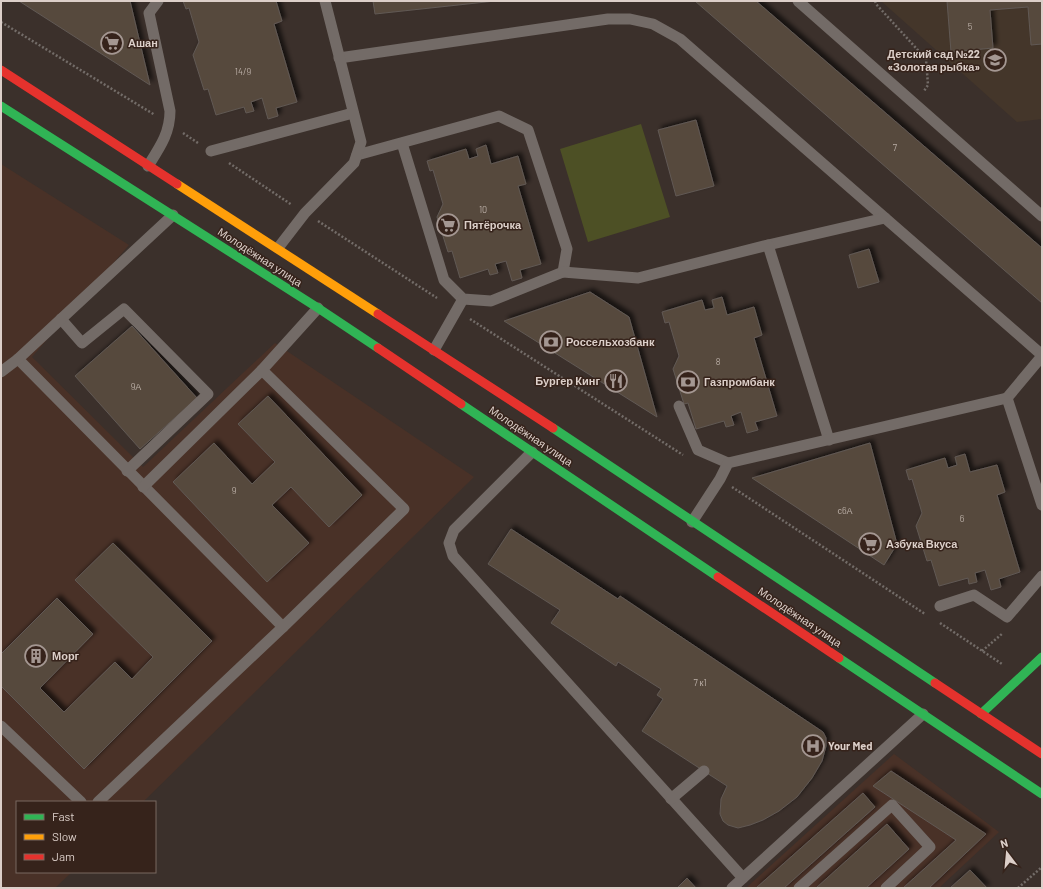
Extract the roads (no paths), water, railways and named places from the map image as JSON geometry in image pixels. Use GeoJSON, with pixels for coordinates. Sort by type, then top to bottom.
{"type":"FeatureCollection","features":[{"type":"Feature","properties":{"kind":"main road","name":"Молодёжная улица"},"geometry":{"type":"LineString","coordinates":[[1,70],[434,350],[1042,754]]}},
{"type":"Feature","properties":{"kind":"main road","name":"Молодёжная улица"},"geometry":{"type":"LineString","coordinates":[[1,106],[318,308],[1042,794]]}},
{"type":"Feature","properties":{"kind":"main road"},"geometry":{"type":"LineString","coordinates":[[981,714],[1042,657]]}},
{"type":"Feature","properties":{"kind":"lane"},"geometry":{"type":"LineString","coordinates":[[148,166],[165,139],[170,124],[170,111],[149,13],[158,1]]}},
{"type":"Feature","properties":{"kind":"lane"},"geometry":{"type":"LineString","coordinates":[[278,248],[305,213],[354,163],[361,142],[325,1]]}},
{"type":"Feature","properties":{"kind":"lane"},"geometry":{"type":"LineString","coordinates":[[798,1],[1042,216]]}},
{"type":"Feature","properties":{"kind":"lane"},"geometry":{"type":"LineString","coordinates":[[339,58],[608,19],[630,19],[653,24],[680,39],[1042,356],[1007,398],[728,463],[698,450],[679,406]]}},
{"type":"Feature","properties":{"kind":"lane"},"geometry":{"type":"LineString","coordinates":[[211,151],[353,113]]}},
{"type":"Feature","properties":{"kind":"lane"},"geometry":{"type":"LineString","coordinates":[[356,155],[499,116],[528,130],[567,249],[563,272]]}},
{"type":"Feature","properties":{"kind":"lane"},"geometry":{"type":"LineString","coordinates":[[402,142],[444,280],[463,299],[491,301],[563,272],[638,278],[768,245],[885,218]]}},
{"type":"Feature","properties":{"kind":"lane"},"geometry":{"type":"LineString","coordinates":[[1,372],[18,359],[173,215]]}},
{"type":"Feature","properties":{"kind":"lane"},"geometry":{"type":"LineString","coordinates":[[768,245],[829,440]]}},
{"type":"Feature","properties":{"kind":"lane"},"geometry":{"type":"LineString","coordinates":[[434,350],[463,299]]}},
{"type":"Feature","properties":{"kind":"lane"},"geometry":{"type":"LineString","coordinates":[[143,487],[262,370],[318,308]]}},
{"type":"Feature","properties":{"kind":"lane"},"geometry":{"type":"LineString","coordinates":[[61,319],[82,343],[124,309],[208,394],[127,471]]}},
{"type":"Feature","properties":{"kind":"lane"},"geometry":{"type":"LineString","coordinates":[[18,359],[127,471],[283,627]]}},
{"type":"Feature","properties":{"kind":"lane"},"geometry":{"type":"LineString","coordinates":[[99,801],[283,627],[404,509],[262,370]]}},
{"type":"Feature","properties":{"kind":"lane"},"geometry":{"type":"LineString","coordinates":[[1007,398],[1042,505]]}},
{"type":"Feature","properties":{"kind":"lane"},"geometry":{"type":"LineString","coordinates":[[532,452],[454,530],[449,544],[453,556],[742,878]]}},
{"type":"Feature","properties":{"kind":"lane"},"geometry":{"type":"LineString","coordinates":[[692,522],[720,479],[728,463]]}},
{"type":"Feature","properties":{"kind":"lane"},"geometry":{"type":"LineString","coordinates":[[940,606],[974,595],[1007,617],[1042,576]]}},
{"type":"Feature","properties":{"kind":"lane"},"geometry":{"type":"LineString","coordinates":[[732,888],[923,714]]}},
{"type":"Feature","properties":{"kind":"lane"},"geometry":{"type":"LineString","coordinates":[[1,726],[80,801]]}},
{"type":"Feature","properties":{"kind":"lane"},"geometry":{"type":"LineString","coordinates":[[671,799],[704,771]]}},
{"type":"Feature","properties":{"kind":"lane"},"geometry":{"type":"LineString","coordinates":[[798,888],[892,805],[930,847],[886,888]]}},
{"type":"Feature","properties":{"kind":"place","name":"Ашан"},"geometry":{"type":"Point","coordinates":[112,43]}},
{"type":"Feature","properties":{"kind":"place","name":"Детский сад №22 «Золотая рыбка»"},"geometry":{"type":"Point","coordinates":[995,60]}},
{"type":"Feature","properties":{"kind":"place","name":"Пятёрочка"},"geometry":{"type":"Point","coordinates":[448,225]}},
{"type":"Feature","properties":{"kind":"place","name":"Россельхозбанк"},"geometry":{"type":"Point","coordinates":[551,342]}},
{"type":"Feature","properties":{"kind":"place","name":"Бургер Кинг"},"geometry":{"type":"Point","coordinates":[616,381]}},
{"type":"Feature","properties":{"kind":"place","name":"Газпромбанк"},"geometry":{"type":"Point","coordinates":[688,382]}},
{"type":"Feature","properties":{"kind":"place","name":"Азбука Вкуса"},"geometry":{"type":"Point","coordinates":[870,544]}},
{"type":"Feature","properties":{"kind":"place","name":"Морг"},"geometry":{"type":"Point","coordinates":[36,656]}},
{"type":"Feature","properties":{"kind":"place","name":"Your Med"},"geometry":{"type":"Point","coordinates":[813,746]}}]}
